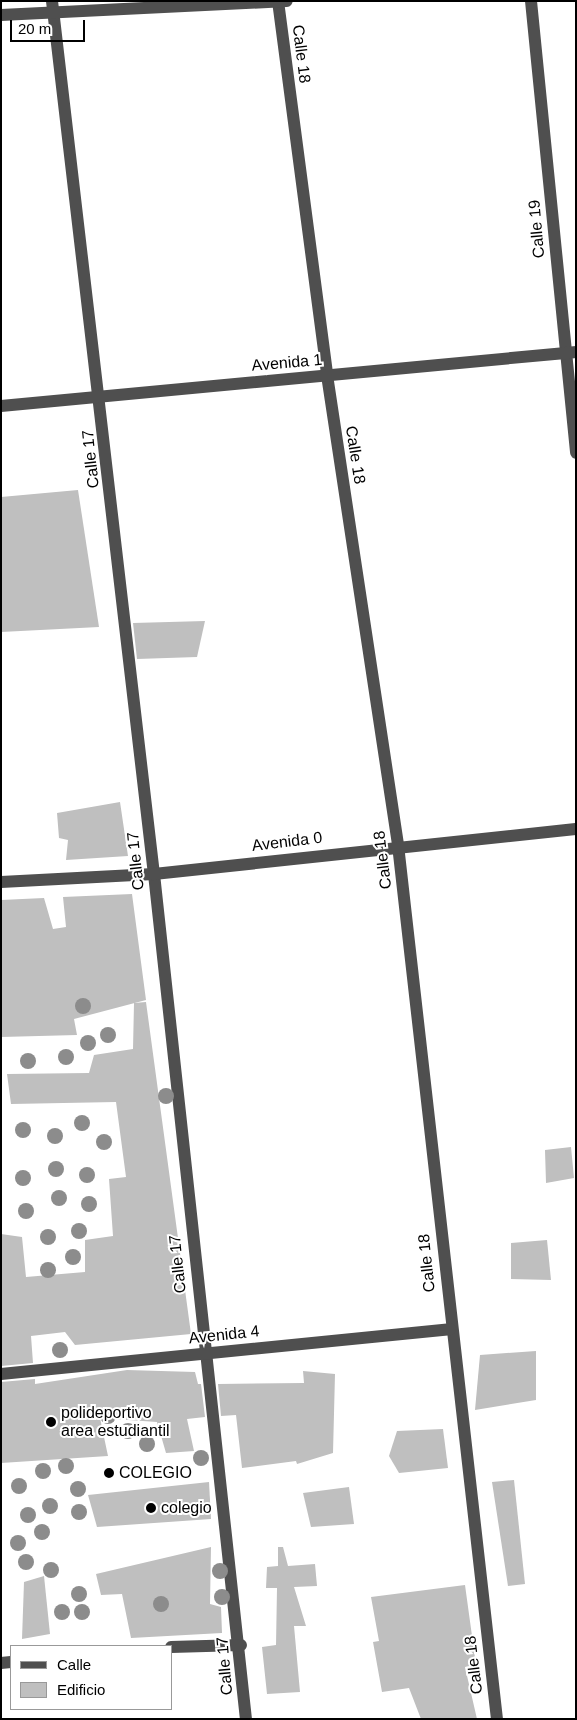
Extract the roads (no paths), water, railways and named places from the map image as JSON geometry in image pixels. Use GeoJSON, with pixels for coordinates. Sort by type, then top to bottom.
{"type":"FeatureCollection","features":[{"type":"Feature","properties":{"kind":"street","name":"Calle 19"},"geometry":{"type":"LineString","coordinates":[[531,1],[570,352],[576,453]]}},
{"type":"Feature","properties":{"kind":"street"},"geometry":{"type":"LineString","coordinates":[[1,16],[53,6],[281,2]]}},
{"type":"Feature","properties":{"kind":"street","name":"Calle 18"},"geometry":{"type":"LineString","coordinates":[[281,2],[327,376],[398,845],[450,1329],[497,1719]]}},
{"type":"Feature","properties":{"kind":"street","name":"Calle 17"},"geometry":{"type":"LineString","coordinates":[[53,6],[154,874],[204,1354],[241,1645],[246,1719]]}},
{"type":"Feature","properties":{"kind":"street","name":"Avenida 1"},"geometry":{"type":"LineString","coordinates":[[1,406],[570,352]]}},
{"type":"Feature","properties":{"kind":"street","name":"Avenida 0"},"geometry":{"type":"LineString","coordinates":[[1,882],[154,874],[398,845],[576,829]]}},
{"type":"Feature","properties":{"kind":"street","name":"Avenida 4"},"geometry":{"type":"LineString","coordinates":[[1,1374],[450,1329]]}},
{"type":"Feature","properties":{"kind":"street"},"geometry":{"type":"LineString","coordinates":[[172,1647],[241,1645]]}},
{"type":"Feature","properties":{"kind":"place","name":"polideportivo area estudiantil"},"geometry":{"type":"Point","coordinates":[51,1422]}},
{"type":"Feature","properties":{"kind":"place","name":"COLEGIO"},"geometry":{"type":"Point","coordinates":[109,1473]}},
{"type":"Feature","properties":{"kind":"place","name":"colegio"},"geometry":{"type":"Point","coordinates":[151,1508]}}]}
